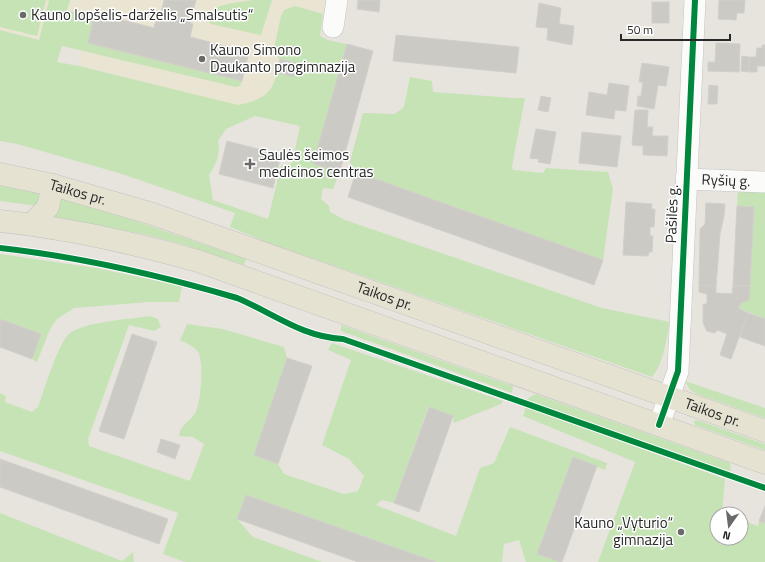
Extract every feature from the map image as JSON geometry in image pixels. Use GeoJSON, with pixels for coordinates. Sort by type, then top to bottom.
{"type":"FeatureCollection","features":[{"type":"Feature","properties":{"kind":"main road","name":"Taikos pr."},"geometry":{"type":"LineString","coordinates":[[0,174],[53,185],[160,217],[765,431]]}},
{"type":"Feature","properties":{"kind":"main road"},"geometry":{"type":"LineString","coordinates":[[32,224],[48,207],[53,185]]}},
{"type":"Feature","properties":{"kind":"main road","name":"Taikos pr."},"geometry":{"type":"LineString","coordinates":[[0,221],[32,224],[150,248],[205,263],[765,463]]}},
{"type":"Feature","properties":{"kind":"street"},"geometry":{"type":"LineString","coordinates":[[334,27],[337,0]]}},
{"type":"Feature","properties":{"kind":"street","name":"Pašilės g."},"geometry":{"type":"LineString","coordinates":[[659,425],[678,371],[695,0]]}},
{"type":"Feature","properties":{"kind":"street","name":"Ryšių g."},"geometry":{"type":"LineString","coordinates":[[686,179],[765,182]]}},
{"type":"Feature","properties":{"kind":"shaded area","name":"Kauno lopšelis-darželis „Smalsutis“"},"geometry":{"type":"Polygon","coordinates":[[[0,0],[49,0],[39,40],[0,30],[0,0]]]}},
{"type":"Feature","properties":{"kind":"shaded area","name":"Kauno Simono Daukanto progimnazija"},"geometry":{"type":"Polygon","coordinates":[[[70,0],[326,0],[319,36],[328,40],[307,123],[79,66],[82,46],[59,41],[70,0]]]}},
{"type":"Feature","properties":{"kind":"green space","name":"Kauno lopšelis-darželis „Smalsutis“"},"geometry":{"type":"Polygon","coordinates":[[[0,0],[46,0],[37,36],[0,27],[0,0]]]}},
{"type":"Feature","properties":{"kind":"green space"},"geometry":{"type":"Polygon","coordinates":[[[49,0],[70,0],[67,10],[95,17],[88,43],[242,81],[240,86],[236,87],[62,46],[57,62],[238,105],[264,96],[272,87],[277,72],[292,76],[296,63],[280,59],[273,53],[281,16],[284,10],[295,6],[323,14],[320,36],[328,40],[347,44],[313,164],[340,171],[333,189],[323,188],[321,199],[329,206],[330,212],[345,220],[602,308],[670,322],[662,358],[656,371],[652,377],[266,242],[230,227],[235,213],[122,174],[17,144],[0,141],[0,30],[39,40],[49,0]],[[255,116],[226,129],[218,141],[219,150],[217,159],[209,175],[213,200],[268,219],[281,166],[292,163],[300,126],[255,116]]]}},
{"type":"Feature","properties":{"kind":"green space"},"geometry":{"type":"Polygon","coordinates":[[[253,0],[272,0],[261,35],[211,24],[205,19],[208,14],[219,7],[253,0]]]}},
{"type":"Feature","properties":{"kind":"green space"},"geometry":{"type":"Polygon","coordinates":[[[410,77],[432,81],[433,92],[525,98],[512,166],[513,170],[543,173],[546,168],[608,172],[613,189],[603,260],[356,172],[350,162],[363,113],[395,114],[404,107],[410,77]]]}},
{"type":"Feature","properties":{"kind":"green space"},"geometry":{"type":"Polygon","coordinates":[[[0,184],[41,193],[37,206],[0,201],[0,184]]]}},
{"type":"Feature","properties":{"kind":"green space"},"geometry":{"type":"Polygon","coordinates":[[[738,188],[765,190],[765,319],[738,308],[741,303],[749,299],[754,207],[737,206],[738,188]]]}},
{"type":"Feature","properties":{"kind":"green space"},"geometry":{"type":"Polygon","coordinates":[[[58,197],[136,221],[246,259],[244,265],[185,245],[143,234],[52,217],[58,197]]]}},
{"type":"Feature","properties":{"kind":"green space"},"geometry":{"type":"Polygon","coordinates":[[[0,254],[96,268],[182,286],[179,302],[149,302],[74,308],[57,319],[50,329],[37,362],[32,359],[41,334],[0,319],[0,254]]]}},
{"type":"Feature","properties":{"kind":"green space"},"geometry":{"type":"Polygon","coordinates":[[[150,316],[158,319],[161,327],[154,331],[129,325],[88,439],[89,446],[190,481],[204,444],[193,437],[179,436],[184,425],[196,411],[201,382],[201,364],[198,352],[192,346],[180,340],[187,324],[223,329],[284,347],[287,358],[254,455],[278,464],[284,474],[344,494],[358,491],[364,476],[349,459],[322,445],[351,360],[328,350],[332,343],[503,401],[501,404],[454,423],[453,416],[428,407],[394,503],[382,500],[376,505],[456,536],[480,468],[494,463],[510,427],[607,463],[605,470],[573,458],[537,554],[560,562],[526,562],[519,540],[504,544],[502,562],[436,562],[246,495],[237,519],[253,537],[322,562],[185,562],[163,554],[178,513],[0,451],[0,393],[6,396],[5,402],[32,412],[38,407],[60,347],[69,334],[75,330],[95,324],[150,316]]]}},
{"type":"Feature","properties":{"kind":"green space"},"geometry":{"type":"Polygon","coordinates":[[[341,325],[513,386],[512,393],[341,331],[341,325]]]}},
{"type":"Feature","properties":{"kind":"green space"},"geometry":{"type":"Polygon","coordinates":[[[685,381],[765,408],[765,418],[699,395],[690,390],[685,381]]]}},
{"type":"Feature","properties":{"kind":"green space"},"geometry":{"type":"Polygon","coordinates":[[[535,394],[730,463],[731,472],[526,400],[535,394]]]}},
{"type":"Feature","properties":{"kind":"green space"},"geometry":{"type":"Polygon","coordinates":[[[526,407],[725,479],[723,506],[709,506],[709,546],[749,546],[749,523],[758,526],[759,521],[765,523],[765,562],[598,562],[635,462],[523,416],[526,407]]]}},
{"type":"Feature","properties":{"kind":"green space"},"geometry":{"type":"Polygon","coordinates":[[[697,420],[765,444],[765,450],[695,425],[694,421],[697,420]]]}},
{"type":"Feature","properties":{"kind":"green space"},"geometry":{"type":"Polygon","coordinates":[[[0,513],[122,561],[133,552],[134,562],[0,562],[0,513]]]}},
{"type":"Feature","properties":{"kind":"building"},"geometry":{"type":"Polygon","coordinates":[[[164,0],[196,0],[190,23],[193,24],[190,37],[249,52],[242,81],[88,43],[95,13],[154,28],[157,16],[160,17],[164,0]]]}},
{"type":"Feature","properties":{"kind":"building"},"geometry":{"type":"Polygon","coordinates":[[[358,0],[380,0],[379,12],[357,9],[358,0]]]}},
{"type":"Feature","properties":{"kind":"building"},"geometry":{"type":"Polygon","coordinates":[[[719,0],[745,0],[744,13],[737,13],[736,20],[718,19],[719,0]]]}},
{"type":"Feature","properties":{"kind":"building"},"geometry":{"type":"Polygon","coordinates":[[[652,2],[669,2],[669,23],[652,23],[652,2]]]}},
{"type":"Feature","properties":{"kind":"building"},"geometry":{"type":"Polygon","coordinates":[[[539,3],[561,8],[559,24],[574,26],[572,45],[547,40],[548,28],[536,27],[539,3]]]}},
{"type":"Feature","properties":{"kind":"building"},"geometry":{"type":"Polygon","coordinates":[[[396,35],[519,47],[516,73],[393,61],[396,35]]]}},
{"type":"Feature","properties":{"kind":"building"},"geometry":{"type":"Polygon","coordinates":[[[716,43],[740,44],[739,72],[708,71],[708,62],[715,62],[716,43]]]}},
{"type":"Feature","properties":{"kind":"building"},"geometry":{"type":"Polygon","coordinates":[[[347,44],[373,51],[340,171],[313,164],[347,44]]]}},
{"type":"Feature","properties":{"kind":"building"},"geometry":{"type":"Polygon","coordinates":[[[762,45],[765,45],[765,66],[757,66],[757,72],[749,72],[749,57],[756,57],[757,48],[762,48],[762,45]]]}},
{"type":"Feature","properties":{"kind":"building"},"geometry":{"type":"Polygon","coordinates":[[[742,56],[749,57],[749,72],[741,71],[742,56]]]}},
{"type":"Feature","properties":{"kind":"building"},"geometry":{"type":"Polygon","coordinates":[[[280,59],[296,63],[293,77],[277,72],[280,59]]]}},
{"type":"Feature","properties":{"kind":"building"},"geometry":{"type":"Polygon","coordinates":[[[642,63],[669,67],[666,86],[658,85],[654,109],[637,106],[638,96],[641,96],[643,82],[639,82],[642,63]]]}},
{"type":"Feature","properties":{"kind":"building"},"geometry":{"type":"Polygon","coordinates":[[[609,83],[629,86],[626,111],[615,110],[614,119],[586,115],[589,92],[607,95],[609,83]]]}},
{"type":"Feature","properties":{"kind":"building"},"geometry":{"type":"Polygon","coordinates":[[[709,85],[718,86],[717,104],[708,104],[709,85]]]}},
{"type":"Feature","properties":{"kind":"building"},"geometry":{"type":"Polygon","coordinates":[[[541,96],[551,98],[548,112],[538,110],[541,96]]]}},
{"type":"Feature","properties":{"kind":"building"},"geometry":{"type":"Polygon","coordinates":[[[635,110],[648,110],[647,127],[653,127],[652,136],[668,136],[667,156],[643,155],[643,146],[632,145],[635,110]]]}},
{"type":"Feature","properties":{"kind":"building"},"geometry":{"type":"Polygon","coordinates":[[[536,129],[556,132],[550,164],[538,162],[539,159],[530,158],[536,129]]]}},
{"type":"Feature","properties":{"kind":"building"},"geometry":{"type":"Polygon","coordinates":[[[582,132],[621,136],[617,167],[579,163],[582,132]]]}},
{"type":"Feature","properties":{"kind":"building","name":"Saulės šeimos medicinos centras"},"geometry":{"type":"Polygon","coordinates":[[[227,141],[281,155],[273,188],[219,174],[227,141]]]}},
{"type":"Feature","properties":{"kind":"building"},"geometry":{"type":"Polygon","coordinates":[[[356,172],[603,260],[594,285],[348,197],[356,172]]]}},
{"type":"Feature","properties":{"kind":"building"},"geometry":{"type":"Polygon","coordinates":[[[626,202],[652,204],[651,209],[655,209],[654,227],[650,227],[650,236],[653,236],[652,252],[649,252],[648,256],[623,255],[626,202]]]}},
{"type":"Feature","properties":{"kind":"building"},"geometry":{"type":"Polygon","coordinates":[[[706,203],[725,204],[720,234],[716,286],[699,285],[700,229],[705,224],[706,203]]]}},
{"type":"Feature","properties":{"kind":"building"},"geometry":{"type":"Polygon","coordinates":[[[737,206],[754,207],[750,286],[733,286],[737,206]]]}},
{"type":"Feature","properties":{"kind":"building"},"geometry":{"type":"Polygon","coordinates":[[[699,285],[716,286],[716,293],[732,294],[733,286],[750,286],[749,300],[741,303],[738,308],[748,313],[731,359],[720,355],[727,334],[718,330],[714,333],[707,331],[703,323],[703,304],[707,304],[707,294],[699,292],[699,285]]]}},
{"type":"Feature","properties":{"kind":"building"},"geometry":{"type":"Polygon","coordinates":[[[748,313],[765,319],[765,346],[740,337],[748,313]]]}},
{"type":"Feature","properties":{"kind":"building"},"geometry":{"type":"Polygon","coordinates":[[[0,319],[41,334],[32,359],[0,347],[0,319]]]}},
{"type":"Feature","properties":{"kind":"building"},"geometry":{"type":"Polygon","coordinates":[[[132,334],[157,342],[124,439],[99,431],[132,334]]]}},
{"type":"Feature","properties":{"kind":"building"},"geometry":{"type":"Polygon","coordinates":[[[287,358],[312,366],[278,464],[254,455],[287,358]]]}},
{"type":"Feature","properties":{"kind":"building"},"geometry":{"type":"Polygon","coordinates":[[[429,407],[453,416],[419,512],[394,503],[429,407]]]}},
{"type":"Feature","properties":{"kind":"building"},"geometry":{"type":"Polygon","coordinates":[[[161,439],[180,445],[175,459],[157,452],[161,439]]]}},
{"type":"Feature","properties":{"kind":"building"},"geometry":{"type":"Polygon","coordinates":[[[573,457],[597,466],[562,562],[560,562],[537,554],[573,457]]]}},
{"type":"Feature","properties":{"kind":"building"},"geometry":{"type":"Polygon","coordinates":[[[0,459],[168,519],[159,544],[0,487],[0,459]]]}},
{"type":"Feature","properties":{"kind":"building"},"geometry":{"type":"Polygon","coordinates":[[[246,495],[436,562],[358,562],[237,519],[246,495]]]}},
{"type":"Feature","properties":{"kind":"building"},"geometry":{"type":"Polygon","coordinates":[[[765,506],[765,523],[759,521],[765,506]]]}},
{"type":"Feature","properties":{"kind":"cycle path"},"geometry":{"type":"LineString","coordinates":[[659,425],[678,371],[695,0]]}},
{"type":"Feature","properties":{"kind":"cycle path"},"geometry":{"type":"LineString","coordinates":[[0,248],[60,256],[149,274],[237,298],[314,334],[343,339],[765,488]]}},
{"type":"Feature","properties":{"kind":"place","name":"Kauno lopšelis-darželis „Smalsutis“"},"geometry":{"type":"Point","coordinates":[23,15]}},
{"type":"Feature","properties":{"kind":"place","name":"Kauno Simono Daukanto progimnazija"},"geometry":{"type":"Point","coordinates":[202,59]}},
{"type":"Feature","properties":{"kind":"place","name":"Saulės šeimos medicinos centras"},"geometry":{"type":"Point","coordinates":[250,164]}},
{"type":"Feature","properties":{"kind":"place","name":"Kauno „Vyturio“ gimnazija"},"geometry":{"type":"Point","coordinates":[681,532]}}]}
